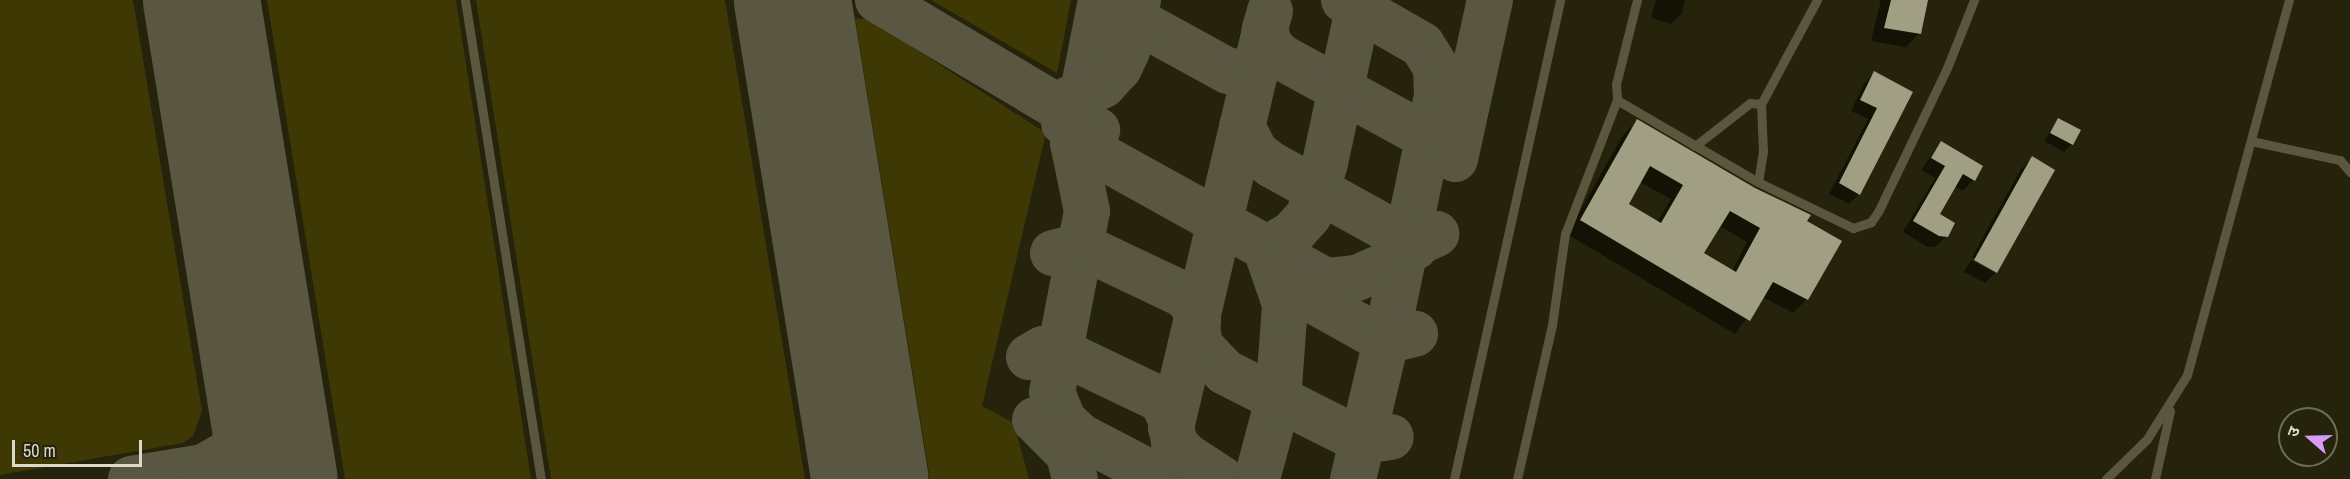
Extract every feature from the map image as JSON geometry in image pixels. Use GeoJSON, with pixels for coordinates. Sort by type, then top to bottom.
{"type":"FeatureCollection","features":[{"type":"Feature","properties":{"kind":"lane"},"geometry":{"type":"LineString","coordinates":[[465,0],[541,479]]}},
{"type":"Feature","properties":{"kind":"lane"},"geometry":{"type":"LineString","coordinates":[[1454,479],[1560,0]]}},
{"type":"Feature","properties":{"kind":"lane"},"geometry":{"type":"LineString","coordinates":[[1517,479],[1552,325],[1569,217],[1617,100],[1616,84],[1637,0]]}},
{"type":"Feature","properties":{"kind":"lane"},"geometry":{"type":"LineString","coordinates":[[1758,182],[1763,151],[1761,104],[1817,0]]}},
{"type":"Feature","properties":{"kind":"lane"},"geometry":{"type":"LineString","coordinates":[[1617,100],[1758,182],[1838,224],[1853,228],[1871,222],[1947,68],[1974,0]]}},
{"type":"Feature","properties":{"kind":"lane"},"geometry":{"type":"LineString","coordinates":[[2106,479],[2147,439],[2171,406],[2199,344],[2289,0]]}},
{"type":"Feature","properties":{"kind":"lane"},"geometry":{"type":"LineString","coordinates":[[1695,146],[1750,103],[1761,104]]}},
{"type":"Feature","properties":{"kind":"lane"},"geometry":{"type":"LineString","coordinates":[[2251,141],[2340,160],[2350,172]]}},
{"type":"Feature","properties":{"kind":"lane"},"geometry":{"type":"LineString","coordinates":[[2155,479],[2171,406]]}},
{"type":"Feature","properties":{"kind":"shaded area"},"geometry":{"type":"Polygon","coordinates":[[[0,0],[133,0],[202,411],[193,436],[183,443],[0,475],[0,0]]]}},
{"type":"Feature","properties":{"kind":"shaded area"},"geometry":{"type":"Polygon","coordinates":[[[267,0],[456,0],[531,479],[345,479],[267,0]]]}},
{"type":"Feature","properties":{"kind":"shaded area"},"geometry":{"type":"Polygon","coordinates":[[[476,0],[725,0],[805,479],[551,479],[476,0]]]}},
{"type":"Feature","properties":{"kind":"shaded area"},"geometry":{"type":"Polygon","coordinates":[[[931,0],[1071,0],[1057,73],[931,0]]]}},
{"type":"Feature","properties":{"kind":"shaded area"},"geometry":{"type":"Polygon","coordinates":[[[855,18],[870,20],[1046,133],[982,406],[1014,423],[1029,479],[930,479],[855,18]]]}},
{"type":"Feature","properties":{"kind":"building"},"geometry":{"type":"Polygon","coordinates":[[[1891,0],[1928,0],[1921,34],[1884,28],[1891,0]]]}},
{"type":"Feature","properties":{"kind":"building"},"geometry":{"type":"Polygon","coordinates":[[[1874,71],[1913,92],[1860,195],[1839,183],[1877,108],[1860,100],[1874,71]]]}},
{"type":"Feature","properties":{"kind":"building"},"geometry":{"type":"Polygon","coordinates":[[[2058,118],[2081,130],[2073,145],[2050,133],[2058,118]]]}},
{"type":"Feature","properties":{"kind":"building"},"geometry":{"type":"Polygon","coordinates":[[[1637,119],[1755,188],[1811,215],[1807,221],[1842,241],[1808,300],[1773,282],[1750,321],[1580,220],[1637,119]],[[1650,166],[1629,204],[1661,223],[1683,185],[1650,166]],[[1730,211],[1704,253],[1736,272],[1760,228],[1730,211]]]}},
{"type":"Feature","properties":{"kind":"building"},"geometry":{"type":"Polygon","coordinates":[[[1941,141],[1983,166],[1975,181],[1963,174],[1940,214],[1955,223],[1948,237],[1939,236],[1913,221],[1945,166],[1931,158],[1941,141]]]}},
{"type":"Feature","properties":{"kind":"building"},"geometry":{"type":"Polygon","coordinates":[[[2032,156],[2055,170],[1997,273],[1974,260],[2032,156]]]}},
{"type":"Feature","properties":{"kind":"taxiway"},"geometry":{"type":"LineString","coordinates":[[796,23],[801,0]]}},
{"type":"Feature","properties":{"kind":"taxiway"},"geometry":{"type":"LineString","coordinates":[[878,0],[1097,130]]}},
{"type":"Feature","properties":{"kind":"taxiway"},"geometry":{"type":"LineString","coordinates":[[1101,0],[1073,143],[1087,211],[1052,392],[1064,421],[1080,436],[1162,479]]}},
{"type":"Feature","properties":{"kind":"taxiway"},"geometry":{"type":"LineString","coordinates":[[1111,0],[1126,15],[1228,71],[1243,72],[1259,61]]}},
{"type":"Feature","properties":{"kind":"taxiway"},"geometry":{"type":"LineString","coordinates":[[1069,99],[1103,85],[1119,68],[1127,51],[1138,0]]}},
{"type":"Feature","properties":{"kind":"taxiway"},"geometry":{"type":"LineString","coordinates":[[1344,0],[1422,45],[1436,67],[1437,96],[1386,341],[1353,479]]}},
{"type":"Feature","properties":{"kind":"taxiway"},"geometry":{"type":"LineString","coordinates":[[1257,479],[1278,400],[1285,304],[1266,249],[1292,234],[1309,215],[1325,163],[1360,0]]}},
{"type":"Feature","properties":{"kind":"taxiway"},"geometry":{"type":"LineString","coordinates":[[1455,159],[1490,0]]}},
{"type":"Feature","properties":{"kind":"taxiway"},"geometry":{"type":"LineString","coordinates":[[1270,11],[1265,29],[1270,46],[1281,57],[1428,137],[1455,130]]}},
{"type":"Feature","properties":{"kind":"taxiway"},"geometry":{"type":"LineString","coordinates":[[1171,428],[1265,29]]}},
{"type":"Feature","properties":{"kind":"taxiway"},"geometry":{"type":"LineString","coordinates":[[1064,123],[1104,158],[1326,281],[1357,278],[1386,265],[1408,240],[1415,247]]}},
{"type":"Feature","properties":{"kind":"taxiway"},"geometry":{"type":"LineString","coordinates":[[1242,126],[1256,153],[1272,165],[1408,240],[1421,241],[1436,234]]}},
{"type":"Feature","properties":{"kind":"taxiway"},"geometry":{"type":"LineString","coordinates":[[1053,253],[1081,246],[1184,295],[1194,306],[1198,321]]}},
{"type":"Feature","properties":{"kind":"taxiway"},"geometry":{"type":"LineString","coordinates":[[1280,282],[1386,341],[1415,334]]}},
{"type":"Feature","properties":{"kind":"taxiway"},"geometry":{"type":"LineString","coordinates":[[1197,327],[1200,346],[1225,372],[1362,441],[1391,437]]}},
{"type":"Feature","properties":{"kind":"taxiway"},"geometry":{"type":"LineString","coordinates":[[1029,357],[1043,349],[1057,350],[1162,400],[1170,417],[1174,442],[1185,455],[1222,479]]}},
{"type":"Feature","properties":{"kind":"taxiway"},"geometry":{"type":"LineString","coordinates":[[131,479],[204,467],[233,450],[261,415],[264,387]]}},
{"type":"Feature","properties":{"kind":"taxiway"},"geometry":{"type":"LineString","coordinates":[[1035,420],[1069,454],[1075,479]]}},
{"type":"Feature","properties":{"kind":"runway"},"geometry":{"type":"LineString","coordinates":[[201,0],[279,479]]}},
{"type":"Feature","properties":{"kind":"runway"},"geometry":{"type":"LineString","coordinates":[[792,0],[870,479]]}}]}
